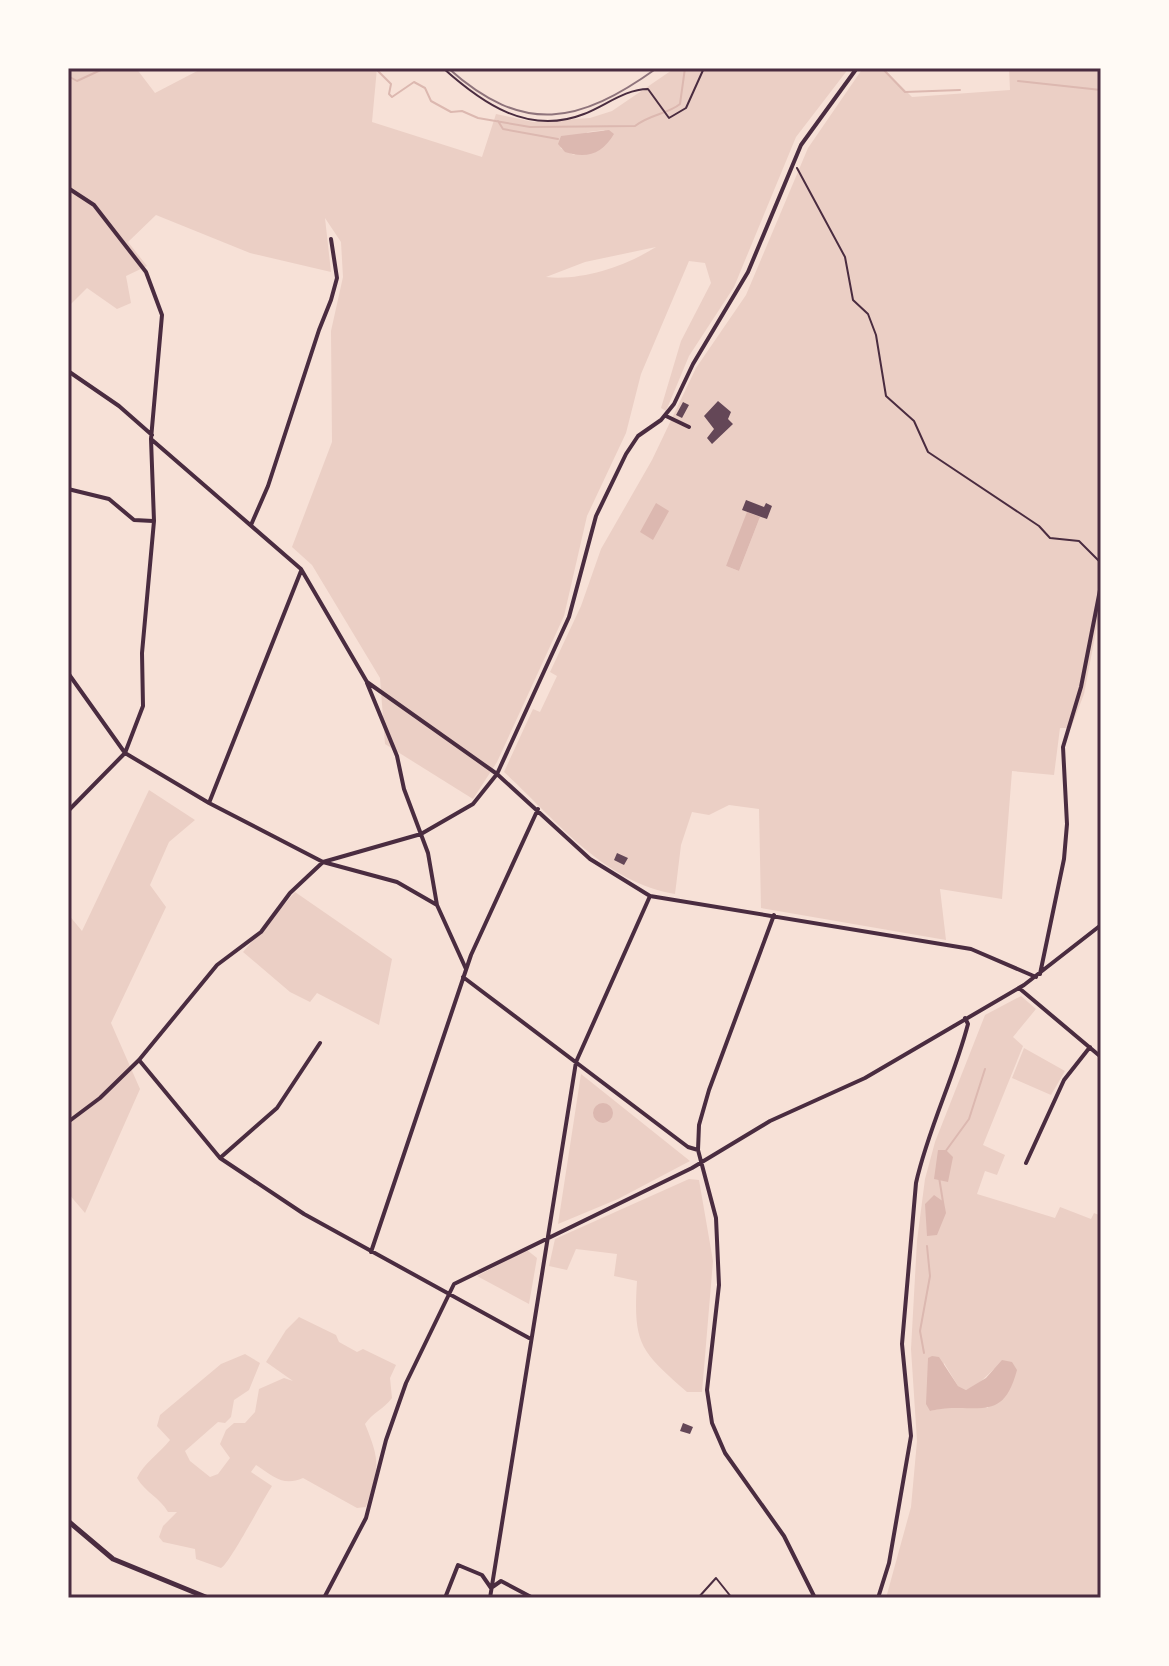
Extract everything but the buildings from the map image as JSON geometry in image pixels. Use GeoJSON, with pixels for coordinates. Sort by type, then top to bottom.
{"type":"FeatureCollection","features":[{"type":"Feature","properties":{"kind":"street"},"geometry":{"type":"LineString","coordinates":[[68,1122],[100,1098],[139,1060],[217,965],[261,932],[290,893],[323,862],[421,834],[473,804],[497,774],[569,617],[596,516],[638,436],[666,416],[748,272],[793,161],[809,131],[857,68]]}},
{"type":"Feature","properties":{"kind":"street"},"geometry":{"type":"LineString","coordinates":[[68,188],[101,213],[146,272],[162,315],[152,437],[154,521],[142,653],[143,706],[125,753],[68,811]]}},
{"type":"Feature","properties":{"kind":"street"},"geometry":{"type":"LineString","coordinates":[[251,525],[268,486],[335,288],[336,259],[331,239]]}},
{"type":"Feature","properties":{"kind":"street"},"geometry":{"type":"LineString","coordinates":[[68,371],[119,406],[301,569],[367,682],[397,756],[404,789],[421,834],[437,905],[466,969]]}},
{"type":"Feature","properties":{"kind":"street"},"geometry":{"type":"LineString","coordinates":[[666,416],[689,427]]}},
{"type":"Feature","properties":{"kind":"street"},"geometry":{"type":"LineString","coordinates":[[68,489],[109,499],[134,520],[154,521]]}},
{"type":"Feature","properties":{"kind":"street"},"geometry":{"type":"LineString","coordinates":[[209,803],[301,569]]}},
{"type":"Feature","properties":{"kind":"street"},"geometry":{"type":"LineString","coordinates":[[1038,976],[1064,859],[1067,824],[1063,747],[1081,687],[1101,585]]}},
{"type":"Feature","properties":{"kind":"street"},"geometry":{"type":"LineString","coordinates":[[68,673],[125,753],[209,803],[323,862],[397,882],[437,905]]}},
{"type":"Feature","properties":{"kind":"street"},"geometry":{"type":"LineString","coordinates":[[367,682],[497,774],[590,859],[650,896],[971,949],[1038,976]]}},
{"type":"Feature","properties":{"kind":"street"},"geometry":{"type":"LineString","coordinates":[[371,1252],[466,969],[538,809]]}},
{"type":"Feature","properties":{"kind":"street"},"geometry":{"type":"LineString","coordinates":[[490,1598],[529,1338],[549,1236],[576,1062],[650,896]]}},
{"type":"Feature","properties":{"kind":"street"},"geometry":{"type":"LineString","coordinates":[[774,915],[699,1125],[698,1150],[716,1218],[717,1239],[718,1302],[707,1390],[712,1423],[725,1453],[784,1536],[815,1598]]}},
{"type":"Feature","properties":{"kind":"street"},"geometry":{"type":"LineString","coordinates":[[324,1598],[366,1518],[386,1440],[406,1383],[454,1284],[549,1236],[626,1202],[770,1121],[865,1078],[1038,976],[1101,925]]}},
{"type":"Feature","properties":{"kind":"street"},"geometry":{"type":"LineString","coordinates":[[463,977],[698,1150]]}},
{"type":"Feature","properties":{"kind":"street"},"geometry":{"type":"LineString","coordinates":[[1019,988],[1101,1057]]}},
{"type":"Feature","properties":{"kind":"street"},"geometry":{"type":"LineString","coordinates":[[878,1598],[889,1563],[911,1436],[902,1344],[916,1183],[959,1057],[968,1024],[965,1017]]}},
{"type":"Feature","properties":{"kind":"street"},"geometry":{"type":"LineString","coordinates":[[220,1158],[277,1108],[320,1043]]}},
{"type":"Feature","properties":{"kind":"street"},"geometry":{"type":"LineString","coordinates":[[1026,1163],[1064,1080],[1090,1047]]}},
{"type":"Feature","properties":{"kind":"street"},"geometry":{"type":"LineString","coordinates":[[139,1060],[220,1158],[304,1214],[529,1338]]}},
{"type":"Feature","properties":{"kind":"street"},"geometry":{"type":"LineString","coordinates":[[68,1521],[113,1559],[208,1598]]}},
{"type":"Feature","properties":{"kind":"street"},"geometry":{"type":"LineString","coordinates":[[445,1598],[458,1565],[482,1575],[491,1588]]}},
{"type":"Feature","properties":{"kind":"street"},"geometry":{"type":"LineString","coordinates":[[491,1588],[501,1581],[533,1598]]}},
{"type":"Feature","properties":{"kind":"lane"},"geometry":{"type":"LineString","coordinates":[[698,1598],[716,1578],[732,1598]]}},
{"type":"Feature","properties":{"kind":"path"},"geometry":{"type":"LineString","coordinates":[[443,68],[485,104],[527,118],[581,116],[637,89],[648,89],[669,118],[686,108],[704,68]]}},
{"type":"Feature","properties":{"kind":"path"},"geometry":{"type":"LineString","coordinates":[[793,161],[845,257],[853,300],[868,314],[876,335],[886,396],[891,404],[914,421],[928,452],[993,499],[1039,526],[1050,538],[1079,541],[1101,563]]}},
{"type":"Feature","properties":{"kind":"shaded area"},"geometry":{"type":"Polygon","coordinates":[[[68,68],[136,68],[155,93],[203,68],[377,68],[372,122],[482,157],[496,114],[533,122],[590,118],[612,111],[675,68],[849,68],[796,137],[734,287],[689,356],[666,411],[661,408],[681,341],[711,283],[705,263],[689,261],[641,374],[626,433],[587,516],[564,616],[497,762],[473,799],[385,744],[380,678],[312,565],[292,547],[332,442],[331,331],[343,277],[341,242],[325,218],[331,272],[250,253],[156,215],[128,242],[147,266],[126,276],[131,303],[117,309],[87,288],[68,307],[68,68]],[[605,130],[588,132],[560,148],[574,155],[605,130]],[[656,247],[585,262],[546,277],[574,277],[603,271],[656,247]]]}},
{"type":"Feature","properties":{"kind":"shaded area"},"geometry":{"type":"Polygon","coordinates":[[[863,68],[883,68],[912,97],[1010,90],[1009,68],[1101,68],[1101,605],[1084,694],[1071,728],[1060,728],[1054,775],[1012,771],[1002,899],[940,889],[946,940],[761,908],[759,809],[729,805],[709,815],[692,812],[681,845],[675,894],[649,887],[603,863],[504,772],[533,709],[540,712],[557,676],[550,672],[581,606],[601,549],[652,460],[696,368],[746,295],[808,148],[863,68]],[[760,517],[726,566],[739,571],[760,517]]]}},
{"type":"Feature","properties":{"kind":"shaded area"},"geometry":{"type":"Polygon","coordinates":[[[609,130],[614,134],[604,146],[587,155],[565,152],[558,144],[561,136],[609,130]]]}},
{"type":"Feature","properties":{"kind":"shaded area"},"geometry":{"type":"Polygon","coordinates":[[[656,503],[669,511],[653,540],[640,532],[656,503]]]}},
{"type":"Feature","properties":{"kind":"shaded area"},"geometry":{"type":"Polygon","coordinates":[[[747,512],[760,517],[739,571],[726,566],[747,512]]]}},
{"type":"Feature","properties":{"kind":"shaded area"},"geometry":{"type":"Polygon","coordinates":[[[149,790],[195,820],[169,842],[150,885],[166,907],[111,1023],[140,1089],[85,1213],[68,1193],[68,914],[82,931],[149,790]]]}},
{"type":"Feature","properties":{"kind":"shaded area"},"geometry":{"type":"Polygon","coordinates":[[[295,892],[392,959],[379,1025],[317,993],[310,1002],[290,992],[243,952],[295,892]]]}},
{"type":"Feature","properties":{"kind":"shaded area"},"geometry":{"type":"Polygon","coordinates":[[[1021,996],[1036,1009],[1013,1037],[1023,1046],[983,1145],[1005,1155],[997,1175],[985,1171],[977,1194],[1055,1218],[1060,1207],[1091,1219],[1094,1213],[1101,1216],[1101,1598],[886,1598],[911,1507],[917,1441],[911,1349],[917,1241],[925,1179],[935,1142],[985,1015],[1021,996]],[[944,1363],[930,1411],[952,1406],[988,1408],[994,1369],[977,1385],[966,1390],[958,1386],[944,1363]]]}},
{"type":"Feature","properties":{"kind":"shaded area"},"geometry":{"type":"Polygon","coordinates":[[[1024,1048],[1065,1071],[1051,1095],[1012,1078],[1024,1048]]]}},
{"type":"Feature","properties":{"kind":"shaded area"},"geometry":{"type":"Polygon","coordinates":[[[581,1074],[690,1161],[618,1199],[558,1224],[581,1074]]]}},
{"type":"Feature","properties":{"kind":"shaded area"},"geometry":{"type":"Polygon","coordinates":[[[603,1103],[610,1106],[613,1113],[610,1120],[603,1123],[596,1120],[593,1113],[596,1106],[603,1103]]]}},
{"type":"Feature","properties":{"kind":"shaded area"},"geometry":{"type":"Polygon","coordinates":[[[938,1150],[946,1150],[953,1157],[948,1182],[934,1179],[938,1150]]]}},
{"type":"Feature","properties":{"kind":"shaded area"},"geometry":{"type":"Polygon","coordinates":[[[689,1179],[699,1180],[713,1261],[702,1392],[687,1392],[649,1355],[639,1333],[637,1281],[614,1276],[617,1254],[576,1249],[567,1270],[549,1266],[555,1239],[689,1179]]]}},
{"type":"Feature","properties":{"kind":"shaded area"},"geometry":{"type":"Polygon","coordinates":[[[934,1195],[944,1202],[946,1213],[937,1235],[927,1236],[925,1204],[934,1195]]]}},
{"type":"Feature","properties":{"kind":"shaded area"},"geometry":{"type":"Polygon","coordinates":[[[527,1250],[537,1258],[529,1304],[477,1276],[527,1250]]]}},
{"type":"Feature","properties":{"kind":"shaded area"},"geometry":{"type":"Polygon","coordinates":[[[299,1317],[336,1335],[339,1342],[357,1352],[363,1349],[396,1365],[390,1378],[392,1398],[365,1424],[376,1457],[374,1483],[366,1507],[357,1508],[303,1478],[290,1481],[278,1479],[256,1465],[251,1472],[272,1486],[231,1555],[221,1568],[196,1559],[195,1549],[163,1542],[159,1537],[163,1526],[177,1512],[168,1512],[137,1478],[170,1440],[157,1426],[160,1415],[221,1364],[245,1354],[260,1363],[249,1390],[234,1400],[231,1417],[225,1423],[218,1422],[185,1451],[190,1461],[210,1477],[218,1474],[230,1458],[220,1444],[226,1430],[234,1423],[245,1423],[255,1412],[259,1389],[284,1378],[293,1381],[266,1362],[286,1330],[299,1317]]]}},
{"type":"Feature","properties":{"kind":"shaded area"},"geometry":{"type":"Polygon","coordinates":[[[939,1357],[958,1386],[966,1390],[986,1378],[1002,1360],[1012,1362],[1017,1370],[1011,1388],[995,1405],[930,1411],[926,1404],[928,1358],[939,1357]]]}},
{"type":"Feature","properties":{"kind":"waterway"},"geometry":{"type":"LineString","coordinates":[[68,76],[77,81],[105,68]]}},
{"type":"Feature","properties":{"kind":"waterway"},"geometry":{"type":"LineString","coordinates":[[375,68],[391,84],[389,94],[392,97],[414,82],[425,88],[431,101],[451,112],[462,111],[478,118],[530,127],[635,126],[680,104],[685,68]]}},
{"type":"Feature","properties":{"kind":"waterway"},"geometry":{"type":"LineString","coordinates":[[882,68],[905,92],[960,90]]}},
{"type":"Feature","properties":{"kind":"waterway"},"geometry":{"type":"LineString","coordinates":[[1018,81],[1101,90]]}},
{"type":"Feature","properties":{"kind":"waterway"},"geometry":{"type":"LineString","coordinates":[[498,121],[503,129],[558,139]]}},
{"type":"Feature","properties":{"kind":"waterway"},"geometry":{"type":"LineString","coordinates":[[945,1152],[969,1119],[985,1069]]}},
{"type":"Feature","properties":{"kind":"waterway"},"geometry":{"type":"LineString","coordinates":[[939,1177],[943,1202]]}},
{"type":"Feature","properties":{"kind":"waterway"},"geometry":{"type":"LineString","coordinates":[[924,1353],[920,1331],[930,1276],[927,1246]]}},
{"type":"Feature","properties":{"kind":"railway"},"geometry":{"type":"LineString","coordinates":[[448,68],[502,105],[527,113],[552,114],[577,111],[602,101],[657,68]]}}]}
